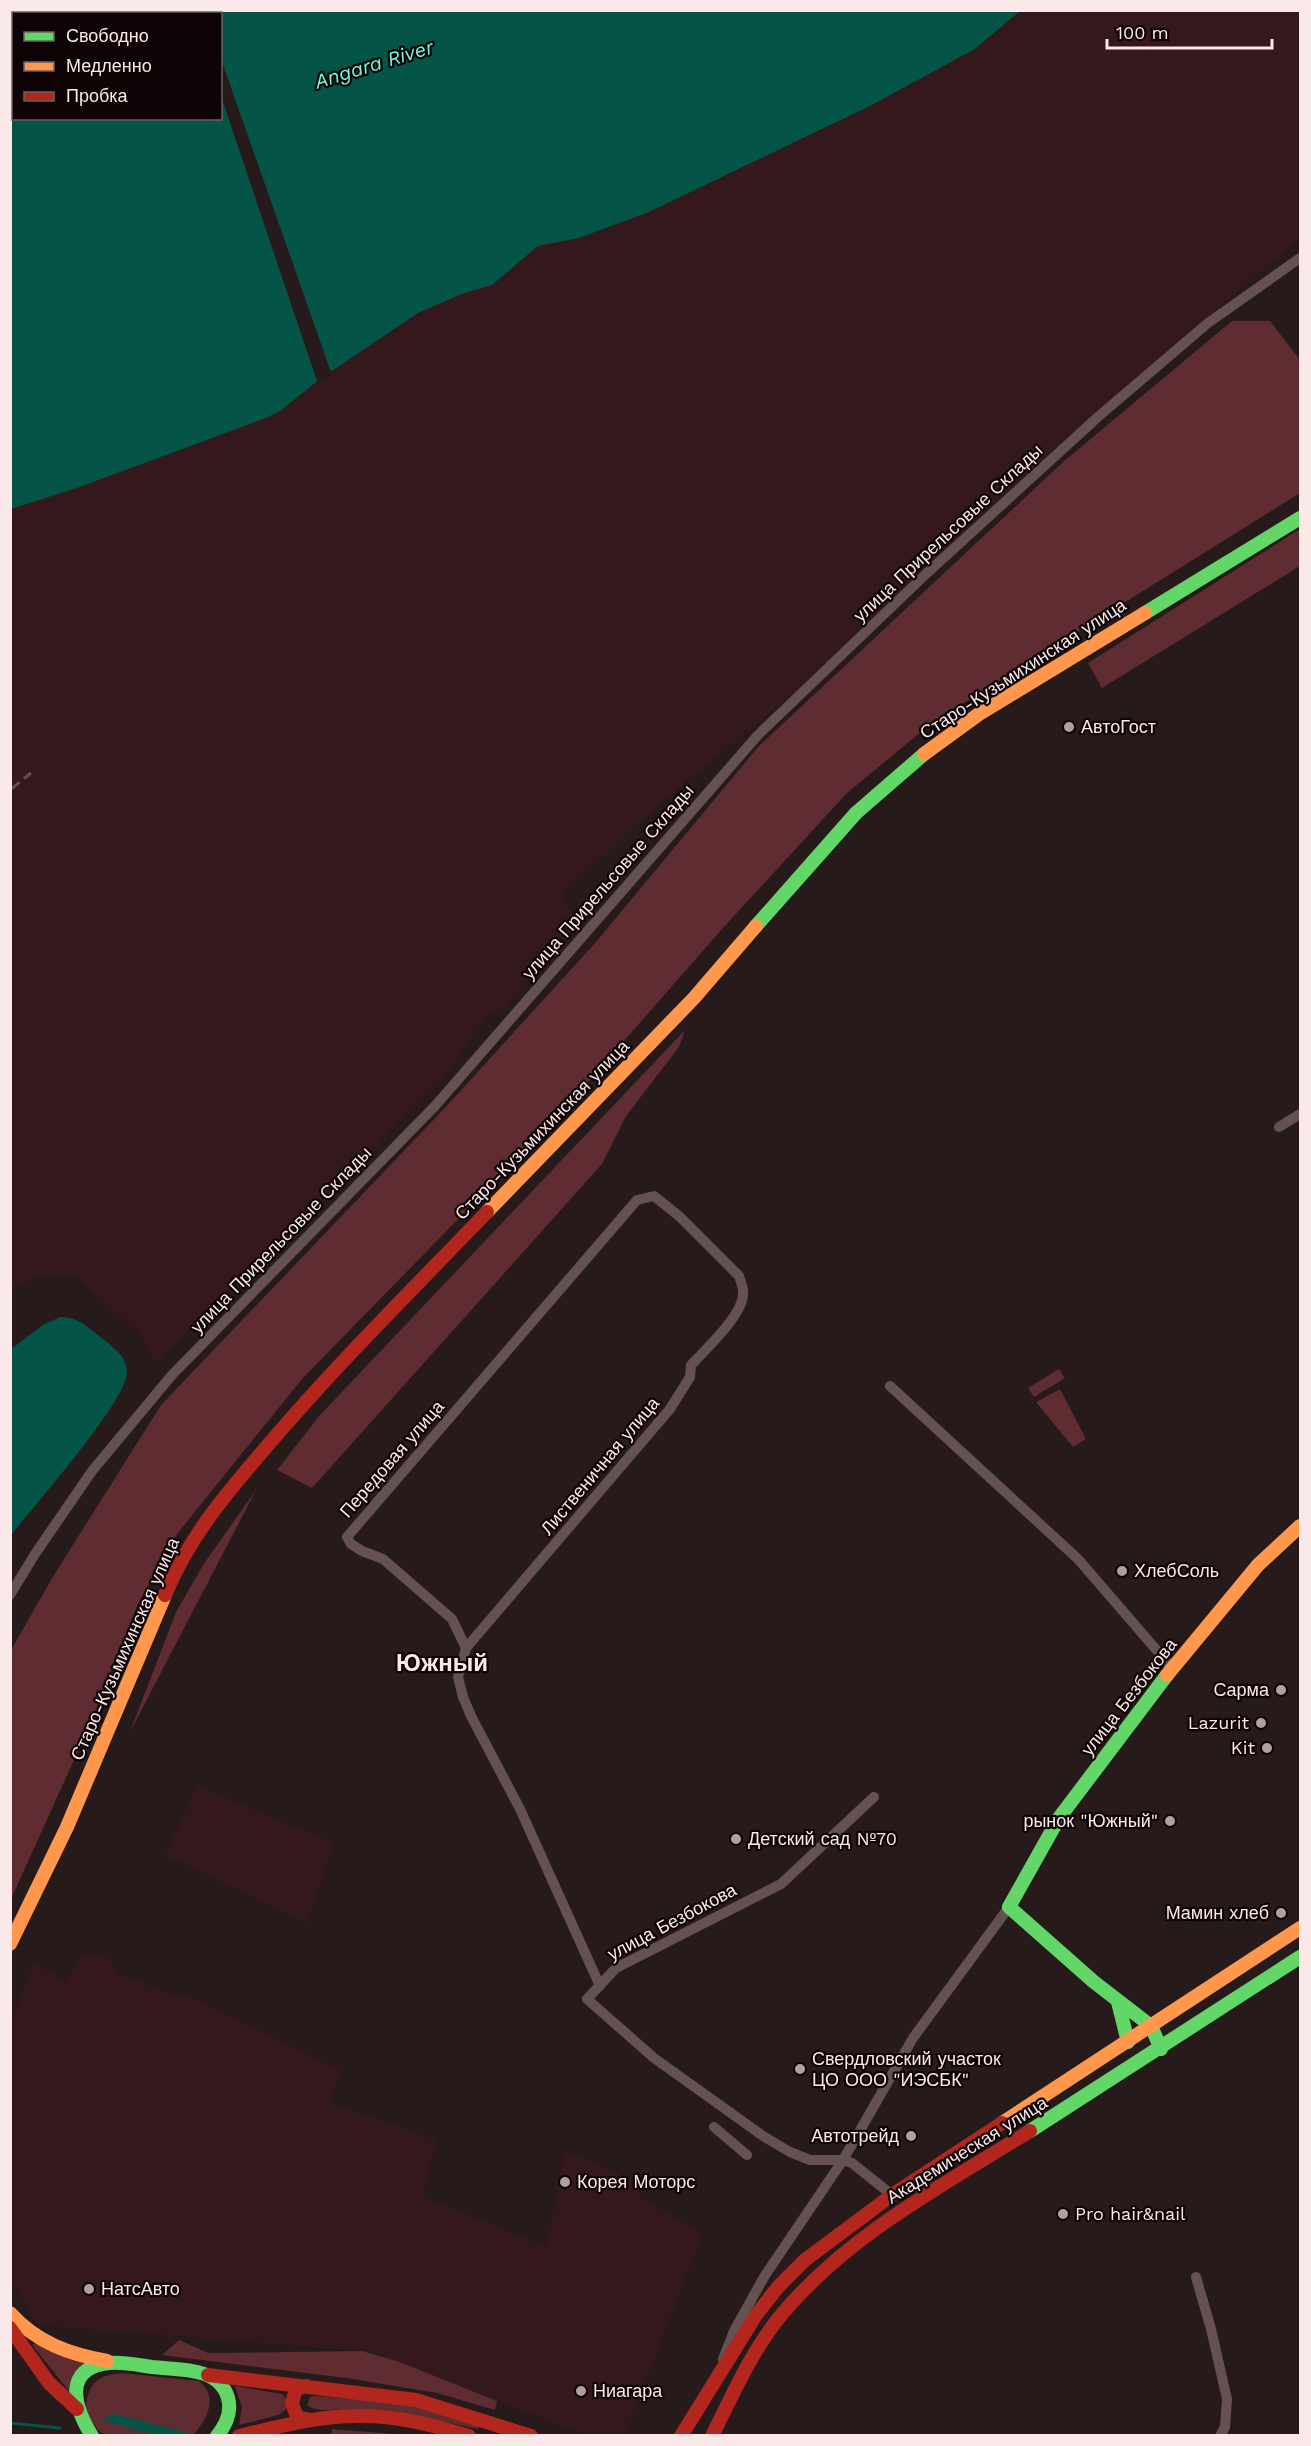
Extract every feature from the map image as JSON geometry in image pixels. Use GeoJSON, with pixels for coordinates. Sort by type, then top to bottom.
{"type":"FeatureCollection","features":[{"type":"Feature","properties":{"kind":"main road","name":"Старо-Кузьмихинская улица"},"geometry":{"type":"LineString","coordinates":[[10,1944],[67,1827],[145,1640],[186,1551],[223,1496],[308,1398],[694,998],[826,845],[881,790],[928,750],[979,714],[1300,518]]}},
{"type":"Feature","properties":{"kind":"main road","name":"улица Безбокова"},"geometry":{"type":"LineString","coordinates":[[1010,1907],[1059,1818],[1172,1668],[1258,1565],[1300,1526]]}},
{"type":"Feature","properties":{"kind":"main road"},"geometry":{"type":"LineString","coordinates":[[1010,1907],[1118,2002],[1151,2026],[1161,2049]]}},
{"type":"Feature","properties":{"kind":"main road"},"geometry":{"type":"LineString","coordinates":[[681,2436],[749,2325],[778,2287],[805,2260],[892,2195],[1300,1928]]}},
{"type":"Feature","properties":{"kind":"main road","name":"Академическая улица"},"geometry":{"type":"LineString","coordinates":[[712,2436],[766,2336],[782,2314],[816,2277],[844,2252],[905,2210],[1161,2049],[1300,1956]]}},
{"type":"Feature","properties":{"kind":"main road"},"geometry":{"type":"LineString","coordinates":[[1191,2000],[1200,2023]]}},
{"type":"Feature","properties":{"kind":"main road"},"geometry":{"type":"LineString","coordinates":[[1118,2002],[1128,2042]]}},
{"type":"Feature","properties":{"kind":"main road"},"geometry":{"type":"LineString","coordinates":[[10,2313],[28,2332],[50,2346],[75,2355],[208,2375],[416,2400],[531,2436]]}},
{"type":"Feature","properties":{"kind":"main road"},"geometry":{"type":"LineString","coordinates":[[10,2328],[88,2434]]}},
{"type":"Feature","properties":{"kind":"main road"},"geometry":{"type":"LineString","coordinates":[[88,2434],[77,2409],[75,2391],[83,2374],[98,2365],[119,2363]]}},
{"type":"Feature","properties":{"kind":"main road"},"geometry":{"type":"LineString","coordinates":[[208,2375],[223,2387],[231,2404],[229,2417],[217,2436]]}},
{"type":"Feature","properties":{"kind":"main road"},"geometry":{"type":"LineString","coordinates":[[50,2383],[77,2409]]}},
{"type":"Feature","properties":{"kind":"main road"},"geometry":{"type":"LineString","coordinates":[[689,2436],[713,2384]]}},
{"type":"Feature","properties":{"kind":"main road"},"geometry":{"type":"LineString","coordinates":[[307,2386],[296,2389],[291,2406],[297,2417],[311,2420]]}},
{"type":"Feature","properties":{"kind":"main road"},"geometry":{"type":"LineString","coordinates":[[239,2436],[311,2420],[360,2416],[393,2418],[436,2426],[469,2436]]}},
{"type":"Feature","properties":{"kind":"street","name":"улица Прирельсовые Склады"},"geometry":{"type":"LineString","coordinates":[[10,1595],[92,1470],[172,1375],[435,1106],[758,735],[926,574],[1099,416],[1208,323],[1300,258]]}},
{"type":"Feature","properties":{"kind":"street"},"geometry":{"type":"LineString","coordinates":[[1279,1127],[1300,1114]]}},
{"type":"Feature","properties":{"kind":"street","name":"Передовая улица"},"geometry":{"type":"LineString","coordinates":[[466,1648],[452,1619],[383,1559],[362,1551],[351,1544],[347,1537],[637,1200],[654,1196],[679,1216],[739,1276],[743,1286],[743,1296]]}},
{"type":"Feature","properties":{"kind":"street","name":"Лиственичная улица"},"geometry":{"type":"LineString","coordinates":[[466,1648],[670,1409],[690,1377],[691,1365],[737,1311],[743,1296]]}},
{"type":"Feature","properties":{"kind":"street"},"geometry":{"type":"LineString","coordinates":[[890,1386],[1078,1559],[1172,1668]]}},
{"type":"Feature","properties":{"kind":"street"},"geometry":{"type":"LineString","coordinates":[[466,1648],[458,1677],[463,1697],[520,1809],[600,1986]]}},
{"type":"Feature","properties":{"kind":"street","name":"улица Безбокова"},"geometry":{"type":"LineString","coordinates":[[843,2160],[810,2160],[790,2152],[716,2104],[654,2058],[587,1999],[616,1968],[781,1884],[874,1797]]}},
{"type":"Feature","properties":{"kind":"street","name":"улица Безбокова"},"geometry":{"type":"LineString","coordinates":[[713,2384],[734,2331],[764,2277],[843,2160],[913,2038],[1010,1907]]}},
{"type":"Feature","properties":{"kind":"street"},"geometry":{"type":"LineString","coordinates":[[714,2127],[747,2155]]}},
{"type":"Feature","properties":{"kind":"street"},"geometry":{"type":"LineString","coordinates":[[843,2160],[852,2163],[892,2195]]}},
{"type":"Feature","properties":{"kind":"street"},"geometry":{"type":"LineString","coordinates":[[1196,2277],[1227,2399],[1225,2427],[1220,2436]]}},
{"type":"Feature","properties":{"kind":"shaded area"},"geometry":{"type":"Polygon","coordinates":[[[1020,11],[1300,11],[1300,243],[1298,240],[1040,461],[794,693],[661,803],[564,894],[574,921],[507,1005],[487,1017],[442,1081],[156,1363],[141,1335],[73,1274],[44,1274],[11,1289],[11,509],[77,488],[266,418],[280,411],[320,379],[418,313],[462,294],[492,285],[538,246],[579,238],[610,227],[681,197],[870,106],[975,49],[1020,11]]]}},
{"type":"Feature","properties":{"kind":"shaded area"},"geometry":{"type":"Polygon","coordinates":[[[1232,321],[1270,321],[1300,360],[1300,493],[933,722],[847,793],[722,929],[553,1122],[302,1379],[177,1534],[138,1604],[88,1729],[11,1899],[11,1650],[54,1575],[161,1405],[442,1111],[596,942],[758,747],[1063,462],[1232,321]]]}},
{"type":"Feature","properties":{"kind":"shaded area"},"geometry":{"type":"Polygon","coordinates":[[[1300,529],[1300,566],[1102,688],[1088,663],[1300,529]]]}},
{"type":"Feature","properties":{"kind":"shaded area"},"geometry":{"type":"Polygon","coordinates":[[[685,1030],[679,1047],[626,1116],[602,1164],[312,1488],[277,1470],[320,1415],[685,1030]]]}},
{"type":"Feature","properties":{"kind":"shaded area"},"geometry":{"type":"Polygon","coordinates":[[[1059,1369],[1065,1378],[1034,1397],[1028,1388],[1059,1369]]]}},
{"type":"Feature","properties":{"kind":"shaded area"},"geometry":{"type":"Polygon","coordinates":[[[1060,1389],[1086,1439],[1073,1447],[1036,1402],[1060,1389]]]}},
{"type":"Feature","properties":{"kind":"shaded area"},"geometry":{"type":"Polygon","coordinates":[[[256,1490],[130,1732],[176,1612],[203,1565],[256,1490]]]}},
{"type":"Feature","properties":{"kind":"shaded area"},"geometry":{"type":"Polygon","coordinates":[[[197,1786],[334,1843],[307,1923],[165,1855],[197,1786]]]}},
{"type":"Feature","properties":{"kind":"shaded area"},"geometry":{"type":"Polygon","coordinates":[[[83,1955],[108,1958],[118,1973],[180,1998],[183,1993],[341,2071],[329,2103],[437,2140],[422,2196],[547,2247],[564,2150],[643,2184],[639,2197],[703,2233],[625,2435],[586,2435],[373,2352],[37,2325],[11,2281],[10,2026],[34,1963],[66,1981],[83,1955]]]}},
{"type":"Feature","properties":{"kind":"shaded area"},"geometry":{"type":"Polygon","coordinates":[[[179,2340],[208,2353],[362,2351],[397,2361],[497,2401],[495,2410],[437,2393],[346,2378],[162,2355],[179,2340]]]}},
{"type":"Feature","properties":{"kind":"shaded area"},"geometry":{"type":"Polygon","coordinates":[[[34,2343],[88,2363],[69,2391],[32,2345],[34,2343]]]}},
{"type":"Feature","properties":{"kind":"shaded area"},"geometry":{"type":"Polygon","coordinates":[[[123,2373],[199,2381],[205,2387],[210,2401],[203,2422],[193,2435],[105,2435],[98,2430],[85,2410],[91,2387],[106,2376],[123,2373]]]}},
{"type":"Feature","properties":{"kind":"shaded area"},"geometry":{"type":"Polygon","coordinates":[[[235,2386],[282,2394],[287,2400],[286,2410],[278,2415],[239,2425],[242,2407],[235,2386]]]}},
{"type":"Feature","properties":{"kind":"shaded area"},"geometry":{"type":"Polygon","coordinates":[[[310,2397],[400,2403],[481,2423],[478,2429],[381,2412],[316,2409],[307,2405],[310,2397]]]}},
{"type":"Feature","properties":{"kind":"shaded area"},"geometry":{"type":"Polygon","coordinates":[[[332,2429],[405,2435],[331,2435],[332,2429]]]}},
{"type":"Feature","properties":{"kind":"water","name":"Angara River"},"geometry":{"type":"Polygon","coordinates":[[[11,11],[1020,11],[975,49],[870,106],[649,212],[579,238],[538,246],[492,285],[462,294],[418,313],[320,379],[280,411],[77,488],[11,509],[11,11]]]}},
{"type":"Feature","properties":{"kind":"water"},"geometry":{"type":"Polygon","coordinates":[[[60,1317],[78,1321],[93,1331],[119,1353],[127,1371],[113,1405],[97,1428],[11,1535],[11,1349],[43,1325],[60,1317]]]}},
{"type":"Feature","properties":{"kind":"water"},"geometry":{"type":"Polygon","coordinates":[[[114,2414],[187,2432],[178,2435],[156,2434],[101,2420],[114,2414]]]}},
{"type":"Feature","properties":{"kind":"pier"},"geometry":{"type":"Polygon","coordinates":[[[222,62],[332,375],[318,384],[222,99],[222,62]]]}},
{"type":"Feature","properties":{"kind":"waterway"},"geometry":{"type":"LineString","coordinates":[[10,2423],[60,2428]]}},
{"type":"Feature","properties":{"kind":"railway"},"geometry":{"type":"LineString","coordinates":[[10,790],[31,773]]}},
{"type":"Feature","properties":{"kind":"traffic: fast"},"geometry":{"type":"LineString","coordinates":[[1145,613],[1300,518]]}},
{"type":"Feature","properties":{"kind":"traffic: fast"},"geometry":{"type":"LineString","coordinates":[[756,926],[856,813],[924,754]]}},
{"type":"Feature","properties":{"kind":"traffic: fast"},"geometry":{"type":"LineString","coordinates":[[1161,2049],[1151,2026],[1094,1982],[1009,1907],[1059,1818],[1167,1675]]}},
{"type":"Feature","properties":{"kind":"traffic: fast"},"geometry":{"type":"LineString","coordinates":[[1030,2131],[1300,1957]]}},
{"type":"Feature","properties":{"kind":"traffic: fast"},"geometry":{"type":"LineString","coordinates":[[1118,2002],[1128,2042]]}},
{"type":"Feature","properties":{"kind":"traffic: fast"},"geometry":{"type":"LineString","coordinates":[[92,2436],[80,2413],[76,2390],[78,2380],[84,2372],[95,2366],[110,2363],[185,2370],[207,2375],[216,2380],[228,2398],[229,2408],[225,2423],[217,2436]]}},
{"type":"Feature","properties":{"kind":"traffic: slow"},"geometry":{"type":"LineString","coordinates":[[924,754],[979,714],[1145,613]]}},
{"type":"Feature","properties":{"kind":"traffic: slow"},"geometry":{"type":"LineString","coordinates":[[487,1212],[694,998],[756,926]]}},
{"type":"Feature","properties":{"kind":"traffic: slow"},"geometry":{"type":"LineString","coordinates":[[1167,1675],[1258,1565],[1300,1526]]}},
{"type":"Feature","properties":{"kind":"traffic: slow"},"geometry":{"type":"LineString","coordinates":[[10,1944],[67,1827],[165,1595]]}},
{"type":"Feature","properties":{"kind":"traffic: slow"},"geometry":{"type":"LineString","coordinates":[[1002,2123],[1300,1928]]}},
{"type":"Feature","properties":{"kind":"traffic: slow"},"geometry":{"type":"LineString","coordinates":[[10,2313],[31,2332],[54,2346],[107,2361]]}},
{"type":"Feature","properties":{"kind":"traffic: jam"},"geometry":{"type":"LineString","coordinates":[[165,1595],[198,1534],[238,1481],[321,1385],[487,1212]]}},
{"type":"Feature","properties":{"kind":"traffic: jam"},"geometry":{"type":"LineString","coordinates":[[681,2436],[756,2315],[778,2287],[805,2260],[892,2195],[1002,2123]]}},
{"type":"Feature","properties":{"kind":"traffic: jam"},"geometry":{"type":"LineString","coordinates":[[712,2436],[761,2342],[782,2314],[808,2286],[836,2260],[898,2213],[1030,2131]]}},
{"type":"Feature","properties":{"kind":"traffic: jam"},"geometry":{"type":"LineString","coordinates":[[10,2328],[49,2383],[77,2409]]}},
{"type":"Feature","properties":{"kind":"traffic: jam"},"geometry":{"type":"LineString","coordinates":[[208,2375],[416,2400],[531,2436]]}},
{"type":"Feature","properties":{"kind":"traffic: jam"},"geometry":{"type":"LineString","coordinates":[[307,2386],[296,2389],[292,2403],[297,2417],[311,2420]]}},
{"type":"Feature","properties":{"kind":"traffic: jam"},"geometry":{"type":"LineString","coordinates":[[239,2436],[341,2416],[399,2419],[469,2436]]}},
{"type":"Feature","properties":{"kind":"place","name":"АвтоГост"},"geometry":{"type":"Point","coordinates":[1069,727]}},
{"type":"Feature","properties":{"kind":"place","name":"ХлебСоль"},"geometry":{"type":"Point","coordinates":[1122,1571]}},
{"type":"Feature","properties":{"kind":"place","name":"Сарма"},"geometry":{"type":"Point","coordinates":[1281,1690]}},
{"type":"Feature","properties":{"kind":"place","name":"Lazurit"},"geometry":{"type":"Point","coordinates":[1261,1723]}},
{"type":"Feature","properties":{"kind":"place","name":"Kit"},"geometry":{"type":"Point","coordinates":[1267,1748]}},
{"type":"Feature","properties":{"kind":"place","name":"рынок \"Южный\""},"geometry":{"type":"Point","coordinates":[1170,1821]}},
{"type":"Feature","properties":{"kind":"place","name":"Детский сад №70"},"geometry":{"type":"Point","coordinates":[736,1839]}},
{"type":"Feature","properties":{"kind":"place","name":"Мамин хлеб"},"geometry":{"type":"Point","coordinates":[1281,1913]}},
{"type":"Feature","properties":{"kind":"place","name":"Свердловский участок ЦО ООО \"ИЭСБК\""},"geometry":{"type":"Point","coordinates":[800,2069]}},
{"type":"Feature","properties":{"kind":"place","name":"Автотрейд"},"geometry":{"type":"Point","coordinates":[911,2136]}},
{"type":"Feature","properties":{"kind":"place","name":"Корея Моторс"},"geometry":{"type":"Point","coordinates":[565,2182]}},
{"type":"Feature","properties":{"kind":"place","name":"Pro hair&nail"},"geometry":{"type":"Point","coordinates":[1063,2214]}},
{"type":"Feature","properties":{"kind":"place","name":"НатсАвто"},"geometry":{"type":"Point","coordinates":[89,2289]}},
{"type":"Feature","properties":{"kind":"place","name":"Ниагара"},"geometry":{"type":"Point","coordinates":[581,2391]}},
{"type":"Feature","properties":{"kind":"district","name":"Южный"},"geometry":{"type":"Point","coordinates":[442,1663]}}]}
